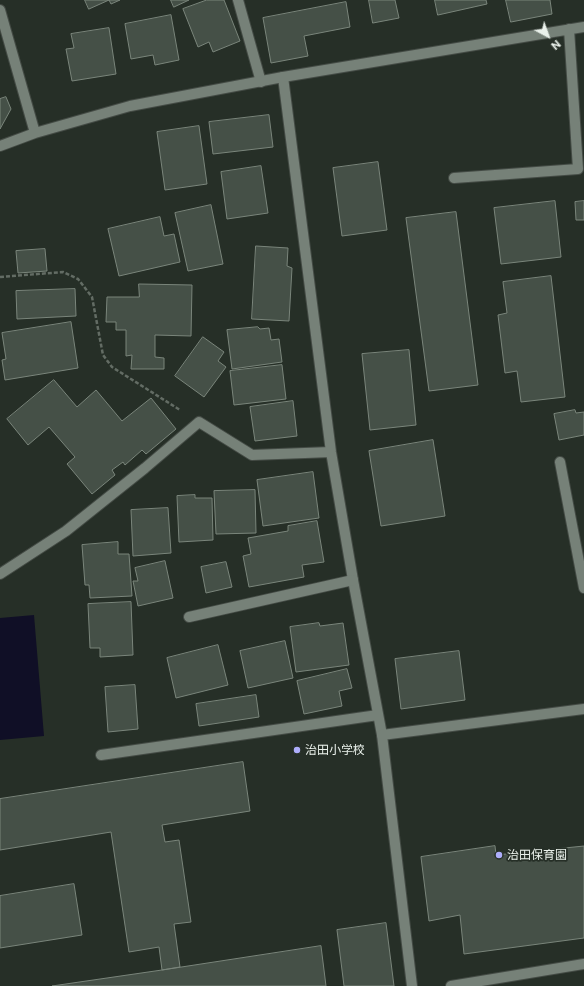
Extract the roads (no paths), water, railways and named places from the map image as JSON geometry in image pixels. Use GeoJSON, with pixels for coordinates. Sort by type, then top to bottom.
{"type":"FeatureCollection","features":[{"type":"Feature","properties":{"kind":"street"},"geometry":{"type":"LineString","coordinates":[[238,0],[261,82]]}},
{"type":"Feature","properties":{"kind":"street"},"geometry":{"type":"LineString","coordinates":[[0,10],[35,132]]}},
{"type":"Feature","properties":{"kind":"street"},"geometry":{"type":"LineString","coordinates":[[0,146],[35,132],[130,106],[283,77],[584,27]]}},
{"type":"Feature","properties":{"kind":"street"},"geometry":{"type":"LineString","coordinates":[[454,178],[578,169],[570,30]]}},
{"type":"Feature","properties":{"kind":"street"},"geometry":{"type":"LineString","coordinates":[[283,77],[332,452],[353,580],[382,734],[412,986]]}},
{"type":"Feature","properties":{"kind":"street"},"geometry":{"type":"LineString","coordinates":[[0,574],[66,531],[145,468],[199,422],[252,455],[332,452]]}},
{"type":"Feature","properties":{"kind":"street"},"geometry":{"type":"LineString","coordinates":[[560,462],[584,588]]}},
{"type":"Feature","properties":{"kind":"street"},"geometry":{"type":"LineString","coordinates":[[189,617],[353,580]]}},
{"type":"Feature","properties":{"kind":"street"},"geometry":{"type":"LineString","coordinates":[[382,734],[584,709]]}},
{"type":"Feature","properties":{"kind":"street"},"geometry":{"type":"LineString","coordinates":[[101,755],[378,715]]}},
{"type":"Feature","properties":{"kind":"street"},"geometry":{"type":"LineString","coordinates":[[451,986],[584,964]]}},
{"type":"Feature","properties":{"kind":"water"},"geometry":{"type":"Polygon","coordinates":[[[34,615],[44,736],[0,740],[0,618],[34,615]]]}},
{"type":"Feature","properties":{"kind":"place","name":"治田小学校"},"geometry":{"type":"Point","coordinates":[297,750]}},
{"type":"Feature","properties":{"kind":"place","name":"治田保育園"},"geometry":{"type":"Point","coordinates":[499,855]}}]}
